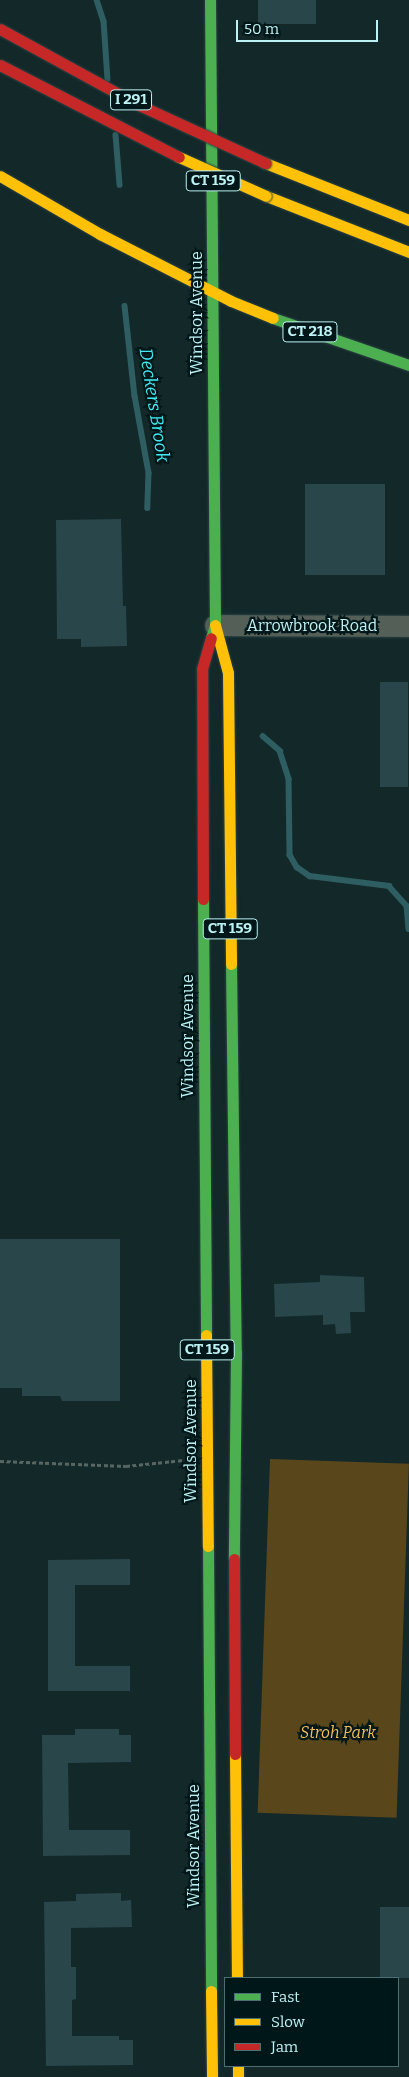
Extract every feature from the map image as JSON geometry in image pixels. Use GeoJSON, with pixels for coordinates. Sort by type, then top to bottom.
{"type":"FeatureCollection","features":[{"type":"Feature","properties":{"kind":"main road","name":"Windsor Avenue"},"geometry":{"type":"LineString","coordinates":[[210,0],[214,292],[215,626],[228,673],[216,787],[223,1901],[237,1977]]}},
{"type":"Feature","properties":{"kind":"main road","name":"I 291"},"geometry":{"type":"LineString","coordinates":[[0,29],[139,105],[266,163],[409,220]]}},
{"type":"Feature","properties":{"kind":"main road","name":"I 291"},"geometry":{"type":"LineString","coordinates":[[0,65],[99,118],[266,196],[409,252]]}},
{"type":"Feature","properties":{"kind":"main road"},"geometry":{"type":"LineString","coordinates":[[0,176],[100,234],[214,292]]}},
{"type":"Feature","properties":{"kind":"main road","name":"CT 218"},"geometry":{"type":"LineString","coordinates":[[214,292],[287,323],[409,365]]}},
{"type":"Feature","properties":{"kind":"main road","name":"Windsor Avenue"},"geometry":{"type":"LineString","coordinates":[[212,2077],[223,1901],[220,1231],[216,787],[202,669],[215,626]]}},
{"type":"Feature","properties":{"kind":"street","name":"Arrowbrook Road"},"geometry":{"type":"LineString","coordinates":[[215,626],[409,626]]}},
{"type":"Feature","properties":{"kind":"path"},"geometry":{"type":"LineString","coordinates":[[0,1461],[132,1466],[184,1460]]}},
{"type":"Feature","properties":{"kind":"green space","name":"Stroh Park"},"geometry":{"type":"Polygon","coordinates":[[[270,1459],[409,1464],[397,1818],[258,1813],[270,1459]]]}},
{"type":"Feature","properties":{"kind":"building"},"geometry":{"type":"Polygon","coordinates":[[[258,0],[316,0],[316,24],[258,24],[258,0]]]}},
{"type":"Feature","properties":{"kind":"building"},"geometry":{"type":"Polygon","coordinates":[[[305,484],[385,484],[385,575],[305,575],[305,484]]]}},
{"type":"Feature","properties":{"kind":"building"},"geometry":{"type":"Polygon","coordinates":[[[121,519],[123,606],[126,606],[127,646],[81,647],[81,639],[57,639],[56,520],[121,519]]]}},
{"type":"Feature","properties":{"kind":"building"},"geometry":{"type":"Polygon","coordinates":[[[380,682],[408,682],[408,787],[380,787],[380,682]]]}},
{"type":"Feature","properties":{"kind":"building"},"geometry":{"type":"Polygon","coordinates":[[[0,1239],[120,1239],[120,1401],[62,1401],[60,1396],[22,1396],[22,1388],[0,1388],[0,1239]]]}},
{"type":"Feature","properties":{"kind":"building"},"geometry":{"type":"Polygon","coordinates":[[[320,1275],[364,1277],[365,1312],[350,1312],[351,1333],[336,1334],[335,1324],[323,1325],[323,1315],[275,1317],[274,1284],[320,1282],[320,1275]]]}},
{"type":"Feature","properties":{"kind":"building"},"geometry":{"type":"Polygon","coordinates":[[[130,1559],[130,1585],[75,1585],[75,1666],[130,1666],[130,1691],[48,1691],[48,1560],[130,1559]]]}},
{"type":"Feature","properties":{"kind":"building"},"geometry":{"type":"Polygon","coordinates":[[[75,1729],[119,1729],[119,1735],[131,1735],[131,1762],[68,1763],[69,1830],[130,1830],[130,1855],[43,1856],[42,1735],[75,1735],[75,1729]]]}},
{"type":"Feature","properties":{"kind":"building"},"geometry":{"type":"Polygon","coordinates":[[[121,1893],[121,1901],[131,1900],[132,1927],[71,1928],[71,1967],[76,1967],[76,1999],[72,2000],[72,2036],[119,2036],[119,2040],[133,2040],[133,2065],[46,2066],[44,1902],[76,1901],[76,1894],[121,1893]]]}},
{"type":"Feature","properties":{"kind":"building"},"geometry":{"type":"Polygon","coordinates":[[[380,1907],[409,1907],[409,1978],[380,1977],[380,1907]]]}},
{"type":"Feature","properties":{"kind":"waterway","name":"Deckers Brook"},"geometry":{"type":"LineString","coordinates":[[97,0],[104,21],[108,79]]}},
{"type":"Feature","properties":{"kind":"waterway","name":"Deckers Brook"},"geometry":{"type":"LineString","coordinates":[[116,135],[120,185]]}},
{"type":"Feature","properties":{"kind":"waterway","name":"Deckers Brook"},"geometry":{"type":"LineString","coordinates":[[125,306],[135,396],[149,473],[148,508]]}},
{"type":"Feature","properties":{"kind":"waterway","name":"Deckers Brook"},"geometry":{"type":"LineString","coordinates":[[263,736],[280,751],[289,779],[290,855],[297,867],[310,876],[389,886],[407,906],[409,929]]}},
{"type":"Feature","properties":{"kind":"traffic: fast"},"geometry":{"type":"LineString","coordinates":[[210,0],[215,625],[211,638]]}},
{"type":"Feature","properties":{"kind":"traffic: fast"},"geometry":{"type":"LineString","coordinates":[[273,318],[409,365]]}},
{"type":"Feature","properties":{"kind":"traffic: fast"},"geometry":{"type":"LineString","coordinates":[[203,899],[206,1335]]}},
{"type":"Feature","properties":{"kind":"traffic: fast"},"geometry":{"type":"LineString","coordinates":[[231,964],[236,1352],[234,1559]]}},
{"type":"Feature","properties":{"kind":"traffic: fast"},"geometry":{"type":"LineString","coordinates":[[208,1546],[211,1991]]}},
{"type":"Feature","properties":{"kind":"traffic: slow"},"geometry":{"type":"LineString","coordinates":[[179,157],[266,196]]}},
{"type":"Feature","properties":{"kind":"traffic: slow"},"geometry":{"type":"LineString","coordinates":[[265,163],[409,220]]}},
{"type":"Feature","properties":{"kind":"traffic: slow"},"geometry":{"type":"LineString","coordinates":[[0,176],[100,234],[231,301],[273,318]]}},
{"type":"Feature","properties":{"kind":"traffic: slow"},"geometry":{"type":"LineString","coordinates":[[266,196],[409,252]]}},
{"type":"Feature","properties":{"kind":"traffic: slow"},"geometry":{"type":"LineString","coordinates":[[215,625],[228,673],[231,964]]}},
{"type":"Feature","properties":{"kind":"traffic: slow"},"geometry":{"type":"LineString","coordinates":[[206,1335],[208,1546]]}},
{"type":"Feature","properties":{"kind":"traffic: slow"},"geometry":{"type":"LineString","coordinates":[[235,1754],[237,1977]]}},
{"type":"Feature","properties":{"kind":"traffic: slow"},"geometry":{"type":"LineString","coordinates":[[211,1991],[212,2077]]}},
{"type":"Feature","properties":{"kind":"traffic: slow"},"geometry":{"type":"LineString","coordinates":[[238,2067],[238,2077]]}},
{"type":"Feature","properties":{"kind":"traffic: jam"},"geometry":{"type":"LineString","coordinates":[[0,29],[139,105],[265,163]]}},
{"type":"Feature","properties":{"kind":"traffic: jam"},"geometry":{"type":"LineString","coordinates":[[0,65],[179,157]]}},
{"type":"Feature","properties":{"kind":"traffic: jam"},"geometry":{"type":"LineString","coordinates":[[203,899],[202,669],[211,638]]}},
{"type":"Feature","properties":{"kind":"traffic: jam"},"geometry":{"type":"LineString","coordinates":[[234,1559],[235,1754]]}}]}
